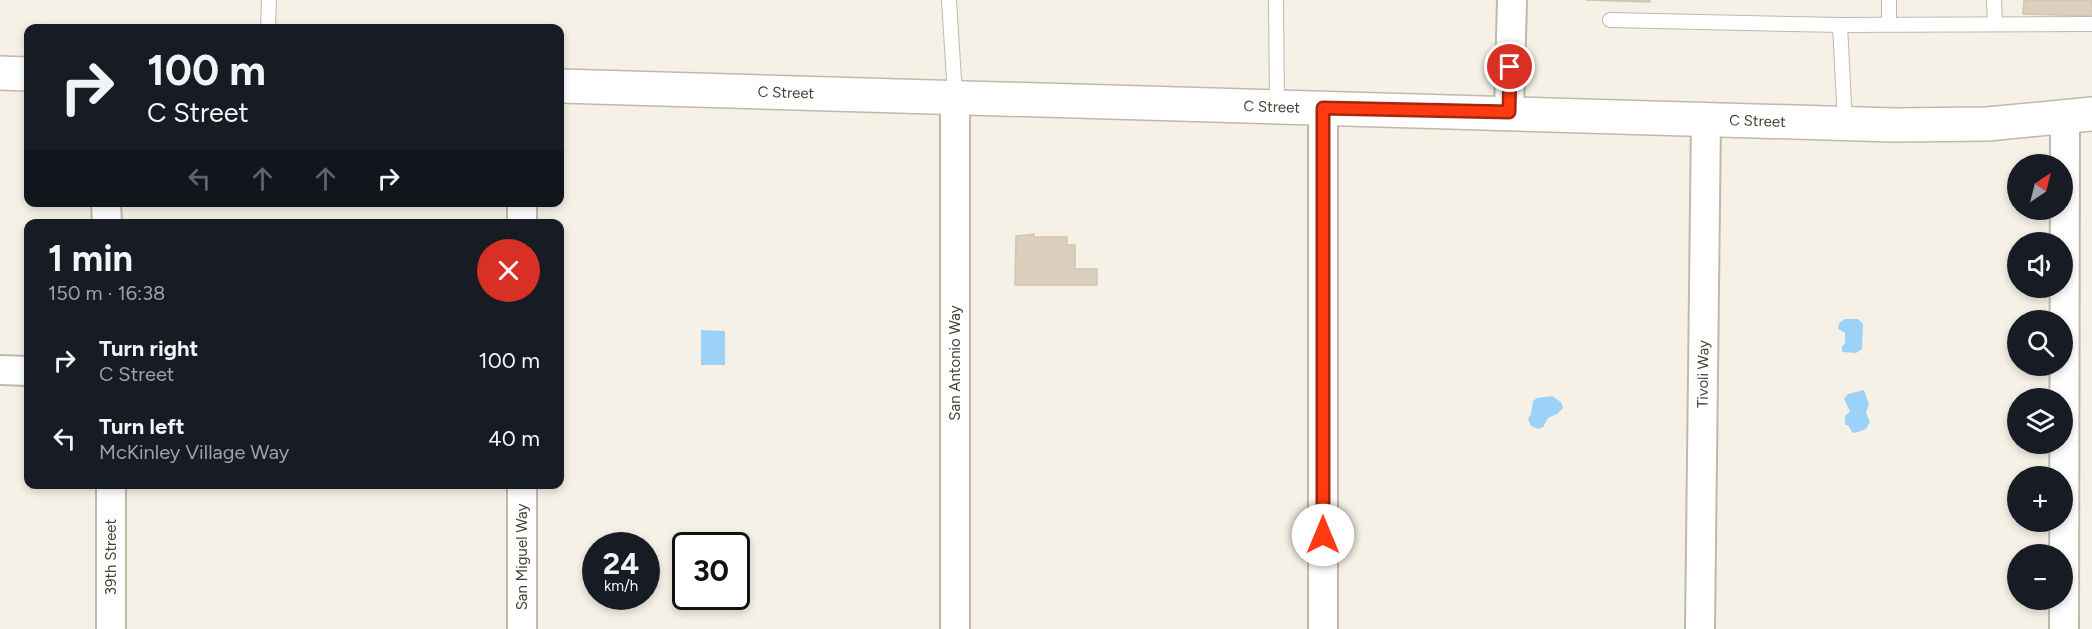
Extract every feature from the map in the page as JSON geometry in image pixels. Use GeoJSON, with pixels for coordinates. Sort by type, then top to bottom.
{"type":"FeatureCollection","features":[{"type":"Feature","properties":{"kind":"street"},"geometry":{"type":"LineString","coordinates":[[1509,112],[1512,0]]}},
{"type":"Feature","properties":{"kind":"street"},"geometry":{"type":"LineString","coordinates":[[0,73],[24,74]]}},
{"type":"Feature","properties":{"kind":"street","name":"C Street"},"geometry":{"type":"LineString","coordinates":[[564,86],[1509,112],[1845,124],[1977,124],[2079,116]]}},
{"type":"Feature","properties":{"kind":"street","name":"San Antonio Way"},"geometry":{"type":"LineString","coordinates":[[955,96],[955,629]]}},
{"type":"Feature","properties":{"kind":"street"},"geometry":{"type":"LineString","coordinates":[[1323,108],[1323,629]]}},
{"type":"Feature","properties":{"kind":"street"},"geometry":{"type":"LineString","coordinates":[[2064,629],[2079,116]]}},
{"type":"Feature","properties":{"kind":"street","name":"Tivoli Way"},"geometry":{"type":"LineString","coordinates":[[1700,629],[1706,119]]}},
{"type":"Feature","properties":{"kind":"street"},"geometry":{"type":"LineString","coordinates":[[0,370],[24,371]]}},
{"type":"Feature","properties":{"kind":"street","name":"39th Street"},"geometry":{"type":"LineString","coordinates":[[111,489],[111,629]]}},
{"type":"Feature","properties":{"kind":"street","name":"San Miguel Way"},"geometry":{"type":"LineString","coordinates":[[522,489],[522,629]]}},
{"type":"Feature","properties":{"kind":"lane"},"geometry":{"type":"LineString","coordinates":[[267,24],[268,0]]}},
{"type":"Feature","properties":{"kind":"lane"},"geometry":{"type":"LineString","coordinates":[[949,0],[955,96]]}},
{"type":"Feature","properties":{"kind":"lane"},"geometry":{"type":"LineString","coordinates":[[1276,0],[1277,106]]}},
{"type":"Feature","properties":{"kind":"lane"},"geometry":{"type":"LineString","coordinates":[[1889,0],[1889,25]]}},
{"type":"Feature","properties":{"kind":"lane"},"geometry":{"type":"LineString","coordinates":[[1994,0],[1995,24]]}},
{"type":"Feature","properties":{"kind":"lane"},"geometry":{"type":"LineString","coordinates":[[1610,20],[1840,25],[2092,24]]}},
{"type":"Feature","properties":{"kind":"lane"},"geometry":{"type":"LineString","coordinates":[[1840,25],[1845,124]]}},
{"type":"Feature","properties":{"kind":"water"},"geometry":{"type":"Polygon","coordinates":[[[1845,319],[1858,319],[1863,324],[1862,349],[1856,353],[1842,352],[1845,333],[1838,329],[1839,323],[1845,319]]]}},
{"type":"Feature","properties":{"kind":"water"},"geometry":{"type":"Polygon","coordinates":[[[701,330],[725,331],[725,365],[701,365],[701,330]]]}},
{"type":"Feature","properties":{"kind":"water"},"geometry":{"type":"Polygon","coordinates":[[[1864,390],[1869,404],[1866,413],[1870,422],[1866,429],[1855,433],[1848,425],[1845,425],[1845,416],[1850,411],[1844,399],[1848,394],[1864,390]]]}},
{"type":"Feature","properties":{"kind":"water"},"geometry":{"type":"Polygon","coordinates":[[[1552,396],[1561,402],[1563,408],[1548,418],[1543,427],[1538,429],[1531,426],[1528,419],[1533,401],[1537,398],[1552,396]]]}},
{"type":"Feature","properties":{"kind":"building"},"geometry":{"type":"Polygon","coordinates":[[[1586,0],[1650,0],[1650,2],[1586,0]]]}},
{"type":"Feature","properties":{"kind":"building"},"geometry":{"type":"Polygon","coordinates":[[[2024,0],[2092,0],[2092,16],[2023,14],[2024,0]]]}},
{"type":"Feature","properties":{"kind":"building"},"geometry":{"type":"Polygon","coordinates":[[[1034,234],[1034,237],[1067,237],[1067,245],[1075,245],[1075,269],[1097,269],[1097,285],[1015,285],[1016,236],[1034,234]]]}},
{"type":"Feature","properties":{"kind":"route"},"geometry":{"type":"LineString","coordinates":[[1323,535],[1323,108],[1509,112],[1510,67]]}}]}
